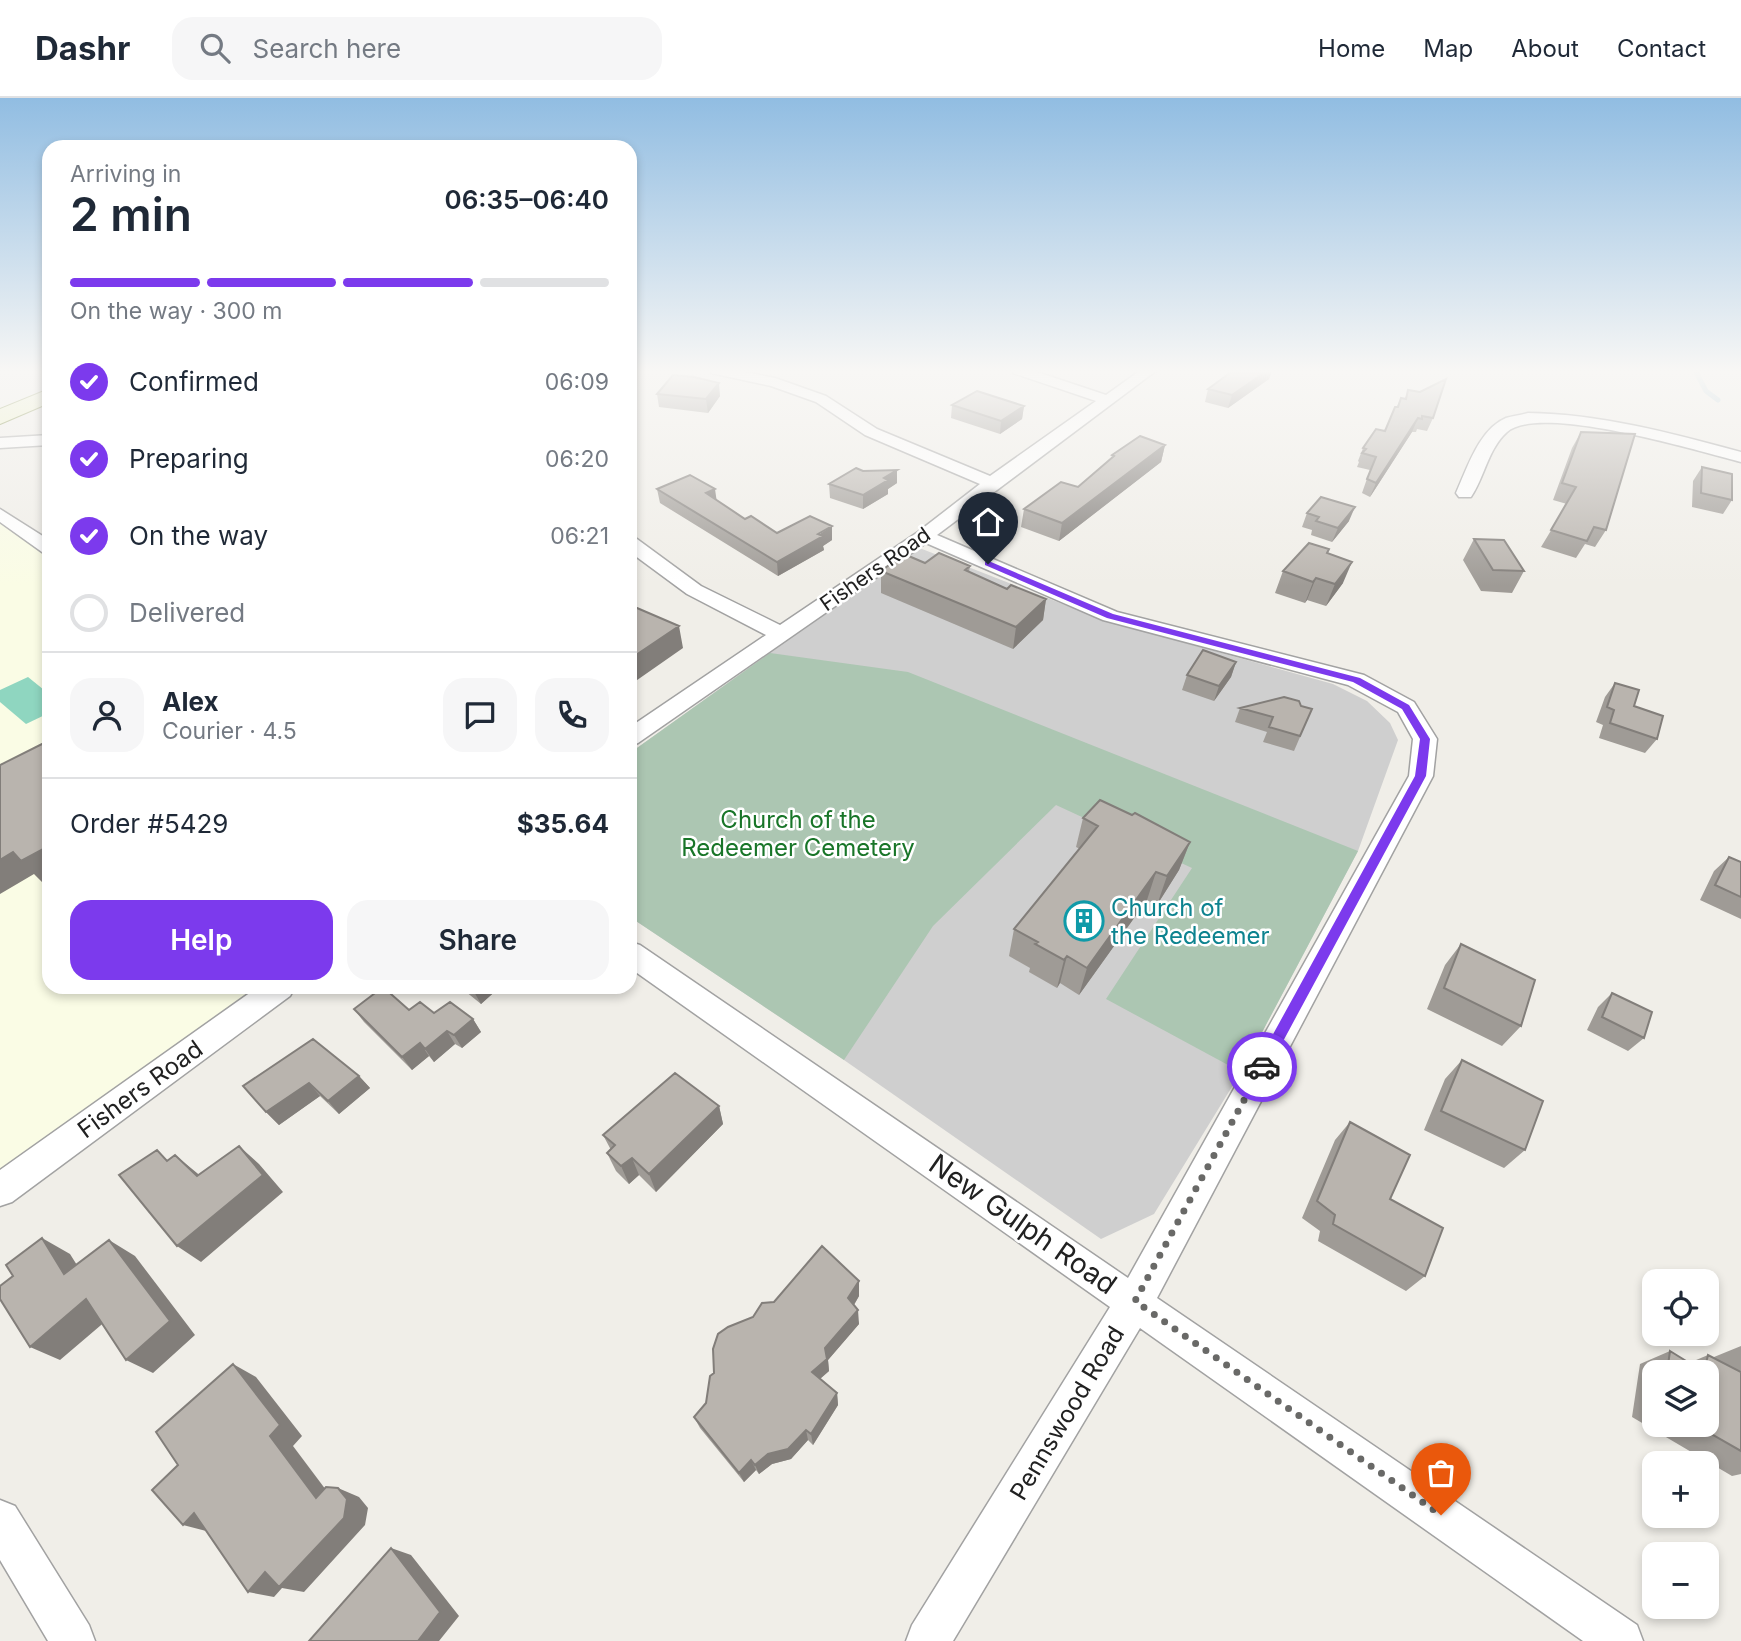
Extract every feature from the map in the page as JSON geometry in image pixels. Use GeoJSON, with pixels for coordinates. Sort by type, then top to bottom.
{"type":"FeatureCollection","features":[{"type":"Feature","properties":{"kind":"street"},"geometry":{"type":"LineString","coordinates":[[895,442],[992,482]]}},
{"type":"Feature","properties":{"kind":"street","name":"Fishers Road"},"geometry":{"type":"LineString","coordinates":[[637,733],[924,536],[1048,442]]}},
{"type":"Feature","properties":{"kind":"street"},"geometry":{"type":"LineString","coordinates":[[1465,493],[1490,442]]}},
{"type":"Feature","properties":{"kind":"street"},"geometry":{"type":"LineString","coordinates":[[1674,442],[1741,457]]}},
{"type":"Feature","properties":{"kind":"street"},"geometry":{"type":"LineString","coordinates":[[0,514],[42,543]]}},
{"type":"Feature","properties":{"kind":"street","name":"Pennswood Road"},"geometry":{"type":"LineString","coordinates":[[924,536],[1110,616],[1356,680],[1406,707],[1425,739],[1420,776],[1135,1301],[928,1641]]}},
{"type":"Feature","properties":{"kind":"street"},"geometry":{"type":"LineString","coordinates":[[637,548],[694,590],[781,634]]}},
{"type":"Feature","properties":{"kind":"street","name":"New Gulph Road"},"geometry":{"type":"LineString","coordinates":[[637,958],[1135,1301],[1621,1641]]}},
{"type":"Feature","properties":{"kind":"street","name":"Fishers Road"},"geometry":{"type":"LineString","coordinates":[[0,1191],[270,994]]}},
{"type":"Feature","properties":{"kind":"street"},"geometry":{"type":"LineString","coordinates":[[0,1521],[73,1641]]}},
{"type":"Feature","properties":{"kind":"shaded area"},"geometry":{"type":"Polygon","coordinates":[[[0,514],[42,543],[42,994],[270,994],[0,1190],[0,514]]]}},
{"type":"Feature","properties":{"kind":"shaded area","name":"Church of the Redeemer"},"geometry":{"type":"Polygon","coordinates":[[[917,547],[1106,621],[1333,684],[1367,701],[1390,723],[1398,740],[1358,851],[1241,1072],[1154,1214],[1101,1239],[844,1060],[637,922],[637,748],[917,547]]]}},
{"type":"Feature","properties":{"kind":"green space","name":"Church of the Redeemer Cemetery"},"geometry":{"type":"Polygon","coordinates":[[[770,653],[908,672],[1358,851],[1241,1072],[1106,999],[1192,868],[1056,805],[933,926],[844,1060],[637,922],[637,748],[770,653]]]}},
{"type":"Feature","properties":{"kind":"green space"},"geometry":{"type":"Polygon","coordinates":[[[28,677],[42,688],[42,716],[26,724],[0,702],[0,690],[28,677]]]}},
{"type":"Feature","properties":{"kind":"building"},"geometry":{"type":"Polygon","coordinates":[[[1131,442],[1157,442],[1165,445],[1062,523],[1024,509],[1061,482],[1078,487],[1114,456],[1112,455],[1131,442]]]}},
{"type":"Feature","properties":{"kind":"building"},"geometry":{"type":"Polygon","coordinates":[[[1367,442],[1402,442],[1376,483],[1367,479],[1376,457],[1362,453],[1366,449],[1363,448],[1367,442]]]}},
{"type":"Feature","properties":{"kind":"building"},"geometry":{"type":"Polygon","coordinates":[[[1577,442],[1633,442],[1606,530],[1594,527],[1587,541],[1551,530],[1576,487],[1562,483],[1577,442]]]}},
{"type":"Feature","properties":{"kind":"building"},"geometry":{"type":"Polygon","coordinates":[[[1702,467],[1732,474],[1732,500],[1701,493],[1702,467]]]}},
{"type":"Feature","properties":{"kind":"building"},"geometry":{"type":"Polygon","coordinates":[[[856,468],[863,471],[897,470],[884,478],[888,480],[863,495],[829,484],[856,468]]]}},
{"type":"Feature","properties":{"kind":"building"},"geometry":{"type":"Polygon","coordinates":[[[690,475],[715,489],[706,493],[745,519],[751,516],[777,533],[810,516],[832,526],[818,534],[823,536],[777,562],[657,489],[690,475]]]}},
{"type":"Feature","properties":{"kind":"building"},"geometry":{"type":"Polygon","coordinates":[[[1321,497],[1355,507],[1338,528],[1316,521],[1319,517],[1307,513],[1321,497]]]}},
{"type":"Feature","properties":{"kind":"building"},"geometry":{"type":"Polygon","coordinates":[[[1474,539],[1504,540],[1524,571],[1493,570],[1474,539]]]}},
{"type":"Feature","properties":{"kind":"building"},"geometry":{"type":"Polygon","coordinates":[[[1309,543],[1329,549],[1327,553],[1352,562],[1335,584],[1316,578],[1313,582],[1283,571],[1309,543]]]}},
{"type":"Feature","properties":{"kind":"building"},"geometry":{"type":"Polygon","coordinates":[[[939,553],[970,566],[965,570],[1007,589],[1011,585],[1046,599],[1016,627],[881,571],[904,554],[925,563],[939,553]]]}},
{"type":"Feature","properties":{"kind":"building"},"geometry":{"type":"Polygon","coordinates":[[[637,608],[679,626],[637,654],[637,608]]]}},
{"type":"Feature","properties":{"kind":"building"},"geometry":{"type":"Polygon","coordinates":[[[1203,650],[1236,662],[1219,686],[1187,675],[1203,650]]]}},
{"type":"Feature","properties":{"kind":"building"},"geometry":{"type":"Polygon","coordinates":[[[1615,683],[1639,690],[1634,706],[1663,716],[1657,739],[1610,723],[1614,710],[1607,707],[1615,683]]]}},
{"type":"Feature","properties":{"kind":"building"},"geometry":{"type":"Polygon","coordinates":[[[1284,697],[1299,701],[1301,706],[1312,709],[1300,736],[1269,727],[1273,717],[1240,708],[1284,697]]]}},
{"type":"Feature","properties":{"kind":"building"},"geometry":{"type":"Polygon","coordinates":[[[42,744],[42,850],[21,861],[13,852],[0,860],[0,765],[42,744]]]}},
{"type":"Feature","properties":{"kind":"building","name":"Church of the Redeemer"},"geometry":{"type":"Polygon","coordinates":[[[1100,800],[1132,815],[1135,813],[1190,842],[1167,876],[1156,872],[1087,968],[1067,956],[1064,960],[1014,929],[1098,826],[1083,818],[1100,800]]]}},
{"type":"Feature","properties":{"kind":"building"},"geometry":{"type":"Polygon","coordinates":[[[1729,857],[1741,862],[1741,897],[1715,885],[1729,857]]]}},
{"type":"Feature","properties":{"kind":"building"},"geometry":{"type":"Polygon","coordinates":[[[1461,944],[1535,980],[1521,1026],[1444,988],[1461,944]]]}},
{"type":"Feature","properties":{"kind":"building"},"geometry":{"type":"Polygon","coordinates":[[[1612,993],[1652,1012],[1644,1038],[1602,1017],[1612,993]]]}},
{"type":"Feature","properties":{"kind":"building"},"geometry":{"type":"Polygon","coordinates":[[[374,994],[391,994],[409,1010],[420,1002],[434,1013],[450,1002],[473,1019],[454,1035],[447,1031],[425,1049],[420,1043],[402,1057],[354,1009],[374,994]]]}},
{"type":"Feature","properties":{"kind":"building"},"geometry":{"type":"Polygon","coordinates":[[[313,1039],[359,1076],[328,1101],[309,1083],[266,1112],[243,1086],[313,1039]]]}},
{"type":"Feature","properties":{"kind":"building"},"geometry":{"type":"Polygon","coordinates":[[[1462,1060],[1543,1101],[1525,1150],[1441,1111],[1462,1060]]]}},
{"type":"Feature","properties":{"kind":"building"},"geometry":{"type":"Polygon","coordinates":[[[675,1073],[719,1106],[649,1174],[632,1158],[621,1166],[607,1153],[615,1145],[603,1135],[675,1073]]]}},
{"type":"Feature","properties":{"kind":"building"},"geometry":{"type":"Polygon","coordinates":[[[1350,1122],[1410,1155],[1390,1199],[1443,1228],[1425,1276],[1333,1224],[1335,1215],[1317,1201],[1350,1122]]]}},
{"type":"Feature","properties":{"kind":"building"},"geometry":{"type":"Polygon","coordinates":[[[239,1146],[263,1175],[177,1246],[119,1175],[157,1150],[167,1161],[175,1155],[197,1176],[239,1146]]]}},
{"type":"Feature","properties":{"kind":"building"},"geometry":{"type":"Polygon","coordinates":[[[42,1238],[64,1274],[109,1240],[170,1321],[126,1360],[86,1299],[30,1347],[0,1299],[0,1286],[13,1276],[6,1265],[42,1238]]]}},
{"type":"Feature","properties":{"kind":"building"},"geometry":{"type":"Polygon","coordinates":[[[822,1246],[859,1281],[848,1298],[858,1310],[825,1348],[827,1359],[812,1372],[837,1393],[811,1434],[806,1430],[788,1449],[768,1454],[755,1465],[751,1460],[739,1473],[694,1417],[706,1403],[710,1376],[714,1373],[713,1349],[718,1334],[753,1317],[762,1303],[774,1302],[822,1246]]]}},
{"type":"Feature","properties":{"kind":"building"},"geometry":{"type":"Polygon","coordinates":[[[1670,1351],[1685,1360],[1669,1360],[1670,1351]]]}},
{"type":"Feature","properties":{"kind":"building"},"geometry":{"type":"Polygon","coordinates":[[[1719,1361],[1741,1372],[1741,1451],[1717,1437],[1719,1437],[1719,1361]]]}},
{"type":"Feature","properties":{"kind":"building"},"geometry":{"type":"Polygon","coordinates":[[[233,1364],[280,1425],[270,1436],[316,1498],[326,1487],[338,1488],[347,1499],[344,1518],[279,1587],[265,1572],[248,1592],[194,1513],[183,1525],[152,1490],[178,1465],[156,1432],[233,1364]]]}},
{"type":"Feature","properties":{"kind":"building"},"geometry":{"type":"Polygon","coordinates":[[[391,1548],[440,1612],[418,1641],[309,1641],[391,1548]]]}},
{"type":"Feature","properties":{"kind":"way so far"},"geometry":{"type":"LineString","coordinates":[[1262,1067],[1135,1301],[1441,1515]]}},
{"type":"Feature","properties":{"kind":"place","name":"Church of the Redeemer"},"geometry":{"type":"Point","coordinates":[1084,921]}},
{"type":"Feature","properties":{"kind":"route"},"geometry":{"type":"LineString","coordinates":[[988,564],[1110,616],[1356,680],[1406,707],[1425,739],[1420,776],[1262,1067]]}}]}
